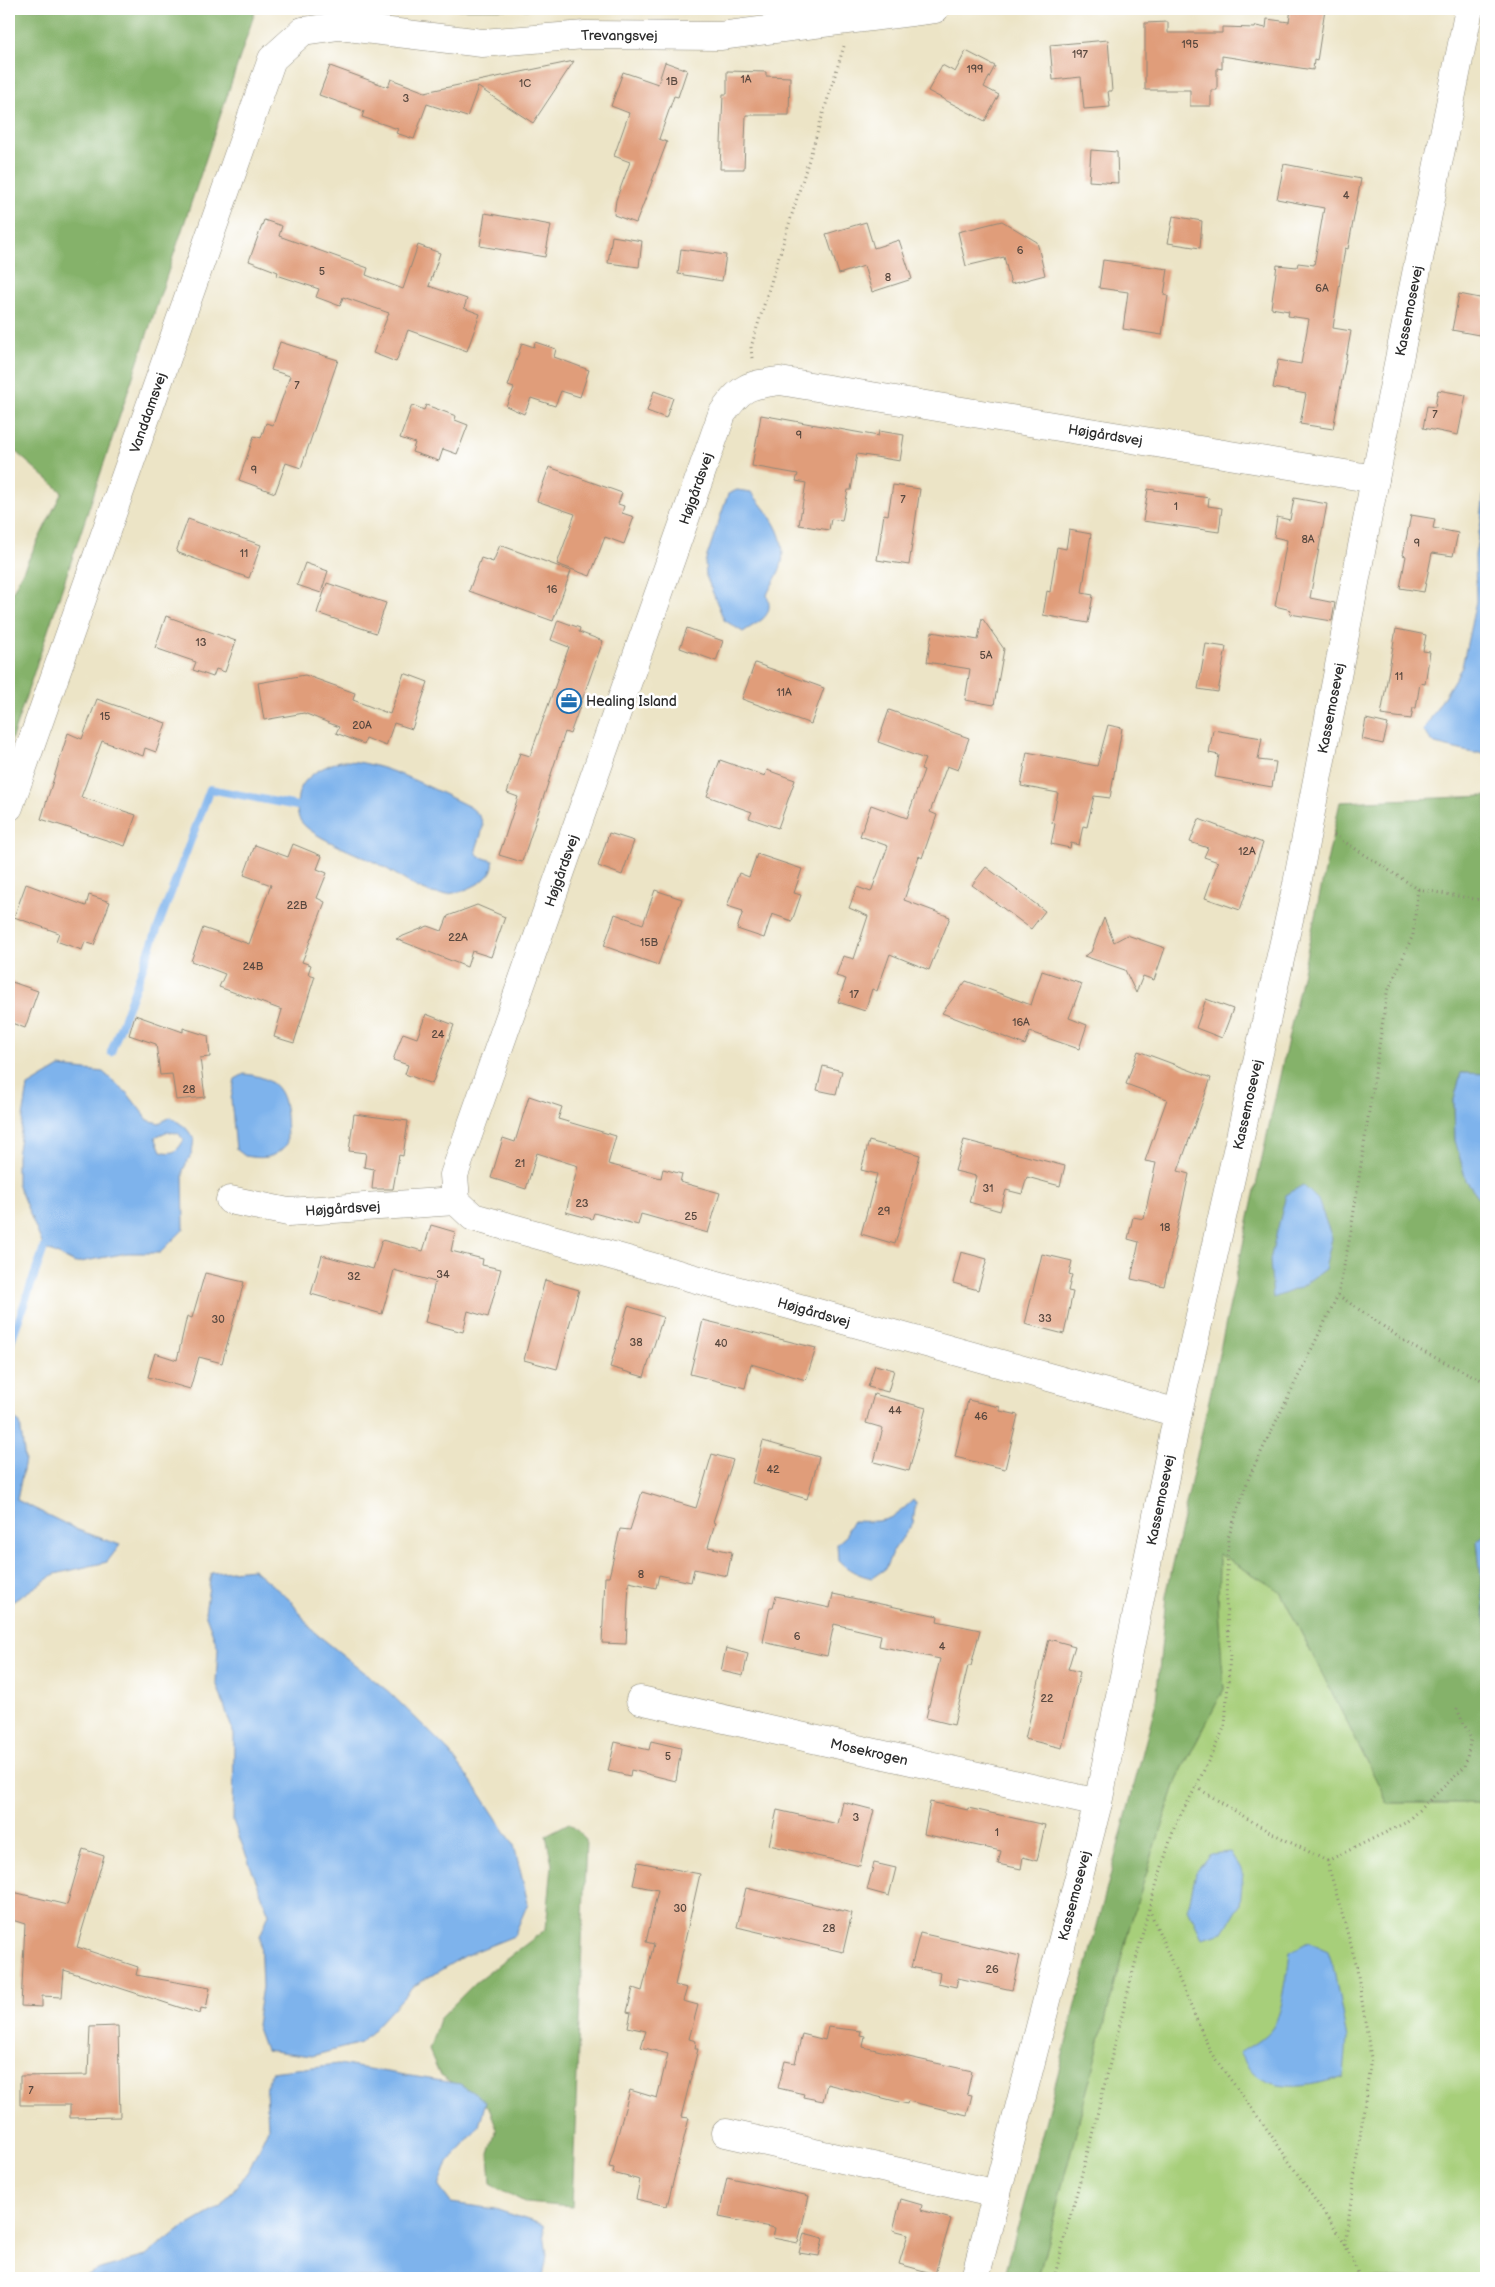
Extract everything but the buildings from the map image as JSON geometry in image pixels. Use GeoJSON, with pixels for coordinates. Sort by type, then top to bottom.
{"type":"FeatureCollection","features":[{"type":"Feature","properties":{"kind":"street","name":"Trevangsvej"},"geometry":{"type":"LineString","coordinates":[[303,31],[339,26],[482,43],[585,35],[720,36],[935,9]]}},
{"type":"Feature","properties":{"kind":"street","name":"Kassemosevej"},"geometry":{"type":"LineString","coordinates":[[975,2278],[1098,1802],[1178,1413],[1295,894],[1375,479],[1470,9]]}},
{"type":"Feature","properties":{"kind":"street","name":"Vanddamsvej"},"geometry":{"type":"LineString","coordinates":[[9,807],[272,60],[303,31]]}},
{"type":"Feature","properties":{"kind":"street","name":"Højgårdsvej"},"geometry":{"type":"LineString","coordinates":[[1178,1413],[473,1217],[456,1201],[454,1176],[722,414],[736,393],[755,384],[780,381],[1375,479]]}},
{"type":"Feature","properties":{"kind":"street","name":"Højgårdsvej"},"geometry":{"type":"LineString","coordinates":[[230,1200],[288,1212],[456,1201]]}},
{"type":"Feature","properties":{"kind":"street","name":"Mosekrogen"},"geometry":{"type":"LineString","coordinates":[[640,1700],[1098,1802]]}},
{"type":"Feature","properties":{"kind":"street"},"geometry":{"type":"LineString","coordinates":[[726,2133],[997,2194]]}},
{"type":"Feature","properties":{"kind":"path"},"geometry":{"type":"LineString","coordinates":[[755,384],[751,347],[843,51],[850,20]]}},
{"type":"Feature","properties":{"kind":"path"},"geometry":{"type":"LineString","coordinates":[[1310,818],[1344,843],[1418,889],[1486,901]]}},
{"type":"Feature","properties":{"kind":"path"},"geometry":{"type":"LineString","coordinates":[[1054,2278],[1149,1908],[1175,1825],[1196,1787],[1225,1726],[1230,1655],[1226,1601],[1228,1538],[1249,1477],[1338,1295],[1350,1237],[1386,993],[1412,935],[1418,889]]}},
{"type":"Feature","properties":{"kind":"path"},"geometry":{"type":"LineString","coordinates":[[1338,1295],[1413,1347],[1486,1382]]}},
{"type":"Feature","properties":{"kind":"path"},"geometry":{"type":"LineString","coordinates":[[1327,1861],[1405,1823],[1465,1767],[1471,1739],[1456,1707]]}},
{"type":"Feature","properties":{"kind":"path"},"geometry":{"type":"LineString","coordinates":[[1196,1787],[1266,1830],[1327,1861],[1356,1963],[1371,2058],[1345,2244]]}},
{"type":"Feature","properties":{"kind":"path"},"geometry":{"type":"LineString","coordinates":[[1149,1908],[1211,2053],[1269,2132],[1345,2244],[1360,2278]]}},
{"type":"Feature","properties":{"kind":"green space"},"geometry":{"type":"Polygon","coordinates":[[[9,9],[256,9],[9,747],[9,599],[62,492],[9,446],[9,9]]]}},
{"type":"Feature","properties":{"kind":"green space"},"geometry":{"type":"Polygon","coordinates":[[[256,9],[764,9],[765,10],[256,9]]]}},
{"type":"Feature","properties":{"kind":"green space"},"geometry":{"type":"Polygon","coordinates":[[[1486,796],[1486,1074],[1461,1073],[1454,1100],[1455,1140],[1466,1180],[1486,1207],[1486,1533],[1477,1541],[1486,1625],[1486,1803],[1388,1803],[1280,1591],[1219,1554],[1218,1609],[1224,1689],[1177,1779],[1131,1921],[1038,2278],[1004,2278],[1156,1702],[1166,1596],[1340,802],[1486,796]]]}},
{"type":"Feature","properties":{"kind":"green space"},"geometry":{"type":"Polygon","coordinates":[[[1219,1554],[1280,1591],[1388,1803],[1486,1803],[1486,2278],[1038,2278],[1131,1921],[1177,1779],[1224,1689],[1218,1609],[1219,1554]]]}},
{"type":"Feature","properties":{"kind":"green space"},"geometry":{"type":"Polygon","coordinates":[[[569,1823],[586,1839],[572,2207],[526,2203],[491,2184],[489,2153],[497,2128],[488,2106],[440,2075],[429,2050],[439,2019],[475,1983],[546,1929],[552,1865],[546,1835],[569,1823]]]}},
{"type":"Feature","properties":{"kind":"water"},"geometry":{"type":"Polygon","coordinates":[[[1486,468],[1486,753],[1473,753],[1435,744],[1423,731],[1462,667],[1476,601],[1475,555],[1481,522],[1486,468]]]}},
{"type":"Feature","properties":{"kind":"water"},"geometry":{"type":"Polygon","coordinates":[[[737,490],[751,492],[764,508],[779,533],[783,552],[781,566],[767,595],[769,609],[767,613],[764,618],[743,632],[724,620],[706,576],[705,562],[728,494],[737,490]]]}},
{"type":"Feature","properties":{"kind":"water"},"geometry":{"type":"Polygon","coordinates":[[[340,761],[372,765],[389,770],[424,784],[470,807],[480,818],[483,827],[476,850],[478,856],[493,861],[492,869],[488,875],[482,881],[463,890],[437,894],[422,890],[380,865],[312,832],[298,816],[297,802],[300,789],[314,773],[340,761]]]}},
{"type":"Feature","properties":{"kind":"water"},"geometry":{"type":"Polygon","coordinates":[[[60,1067],[103,1072],[128,1094],[148,1120],[159,1123],[171,1117],[185,1127],[194,1138],[192,1153],[183,1170],[184,1229],[160,1253],[127,1253],[75,1263],[44,1248],[17,1183],[17,1156],[28,1086],[60,1067]],[[166,1132],[155,1137],[161,1151],[169,1153],[177,1149],[184,1140],[178,1133],[166,1132]]]}},
{"type":"Feature","properties":{"kind":"water"},"geometry":{"type":"Polygon","coordinates":[[[1461,1073],[1486,1074],[1486,1207],[1466,1180],[1455,1140],[1454,1100],[1461,1073]]]}},
{"type":"Feature","properties":{"kind":"water"},"geometry":{"type":"Polygon","coordinates":[[[244,1074],[270,1081],[282,1096],[285,1106],[287,1144],[277,1153],[268,1157],[245,1156],[236,1149],[231,1099],[235,1079],[244,1074]]]}},
{"type":"Feature","properties":{"kind":"water"},"geometry":{"type":"Polygon","coordinates":[[[1303,1185],[1318,1200],[1332,1238],[1325,1269],[1299,1288],[1273,1298],[1270,1260],[1286,1195],[1303,1185]]]}},
{"type":"Feature","properties":{"kind":"water"},"geometry":{"type":"Polygon","coordinates":[[[9,1415],[20,1423],[25,1460],[17,1500],[78,1530],[120,1545],[107,1562],[55,1574],[9,1604],[9,1415]]]}},
{"type":"Feature","properties":{"kind":"water"},"geometry":{"type":"Polygon","coordinates":[[[913,1500],[916,1502],[913,1523],[893,1551],[885,1569],[872,1578],[854,1572],[838,1560],[837,1544],[847,1535],[848,1528],[853,1521],[880,1521],[892,1517],[913,1500]]]}},
{"type":"Feature","properties":{"kind":"water"},"geometry":{"type":"Polygon","coordinates":[[[1486,1533],[1486,1625],[1477,1541],[1486,1533]]]}},
{"type":"Feature","properties":{"kind":"water"},"geometry":{"type":"Polygon","coordinates":[[[253,1569],[290,1600],[313,1631],[389,1692],[446,1748],[477,1789],[514,1845],[528,1903],[514,1936],[464,1956],[414,1986],[361,2043],[312,2056],[265,2050],[256,2025],[262,1987],[260,1936],[269,1914],[233,1821],[234,1735],[216,1682],[218,1648],[205,1613],[211,1573],[253,1569]]]}},
{"type":"Feature","properties":{"kind":"water"},"geometry":{"type":"Polygon","coordinates":[[[1230,1852],[1243,1873],[1240,1904],[1223,1932],[1202,1938],[1188,1909],[1196,1872],[1211,1854],[1230,1852]]]}},
{"type":"Feature","properties":{"kind":"water"},"geometry":{"type":"Polygon","coordinates":[[[1308,1942],[1328,1951],[1333,1966],[1347,2038],[1344,2076],[1310,2085],[1286,2086],[1274,2084],[1254,2073],[1240,2053],[1262,2039],[1273,2027],[1280,2011],[1290,1952],[1308,1942]]]}},
{"type":"Feature","properties":{"kind":"water"},"geometry":{"type":"Polygon","coordinates":[[[338,2064],[460,2084],[486,2101],[479,2126],[448,2162],[439,2187],[451,2203],[495,2209],[543,2225],[547,2255],[543,2278],[81,2278],[100,2269],[146,2256],[176,2232],[220,2207],[248,2171],[268,2128],[266,2090],[271,2072],[338,2064]]]}},
{"type":"Feature","properties":{"kind":"waterway"},"geometry":{"type":"LineString","coordinates":[[111,1052],[210,789],[297,806]]}},
{"type":"Feature","properties":{"kind":"waterway"},"geometry":{"type":"LineString","coordinates":[[9,1347],[44,1248]]}},
{"type":"Feature","properties":{"kind":"place","name":"Healing Island"},"geometry":{"type":"Point","coordinates":[569,701]}}]}
